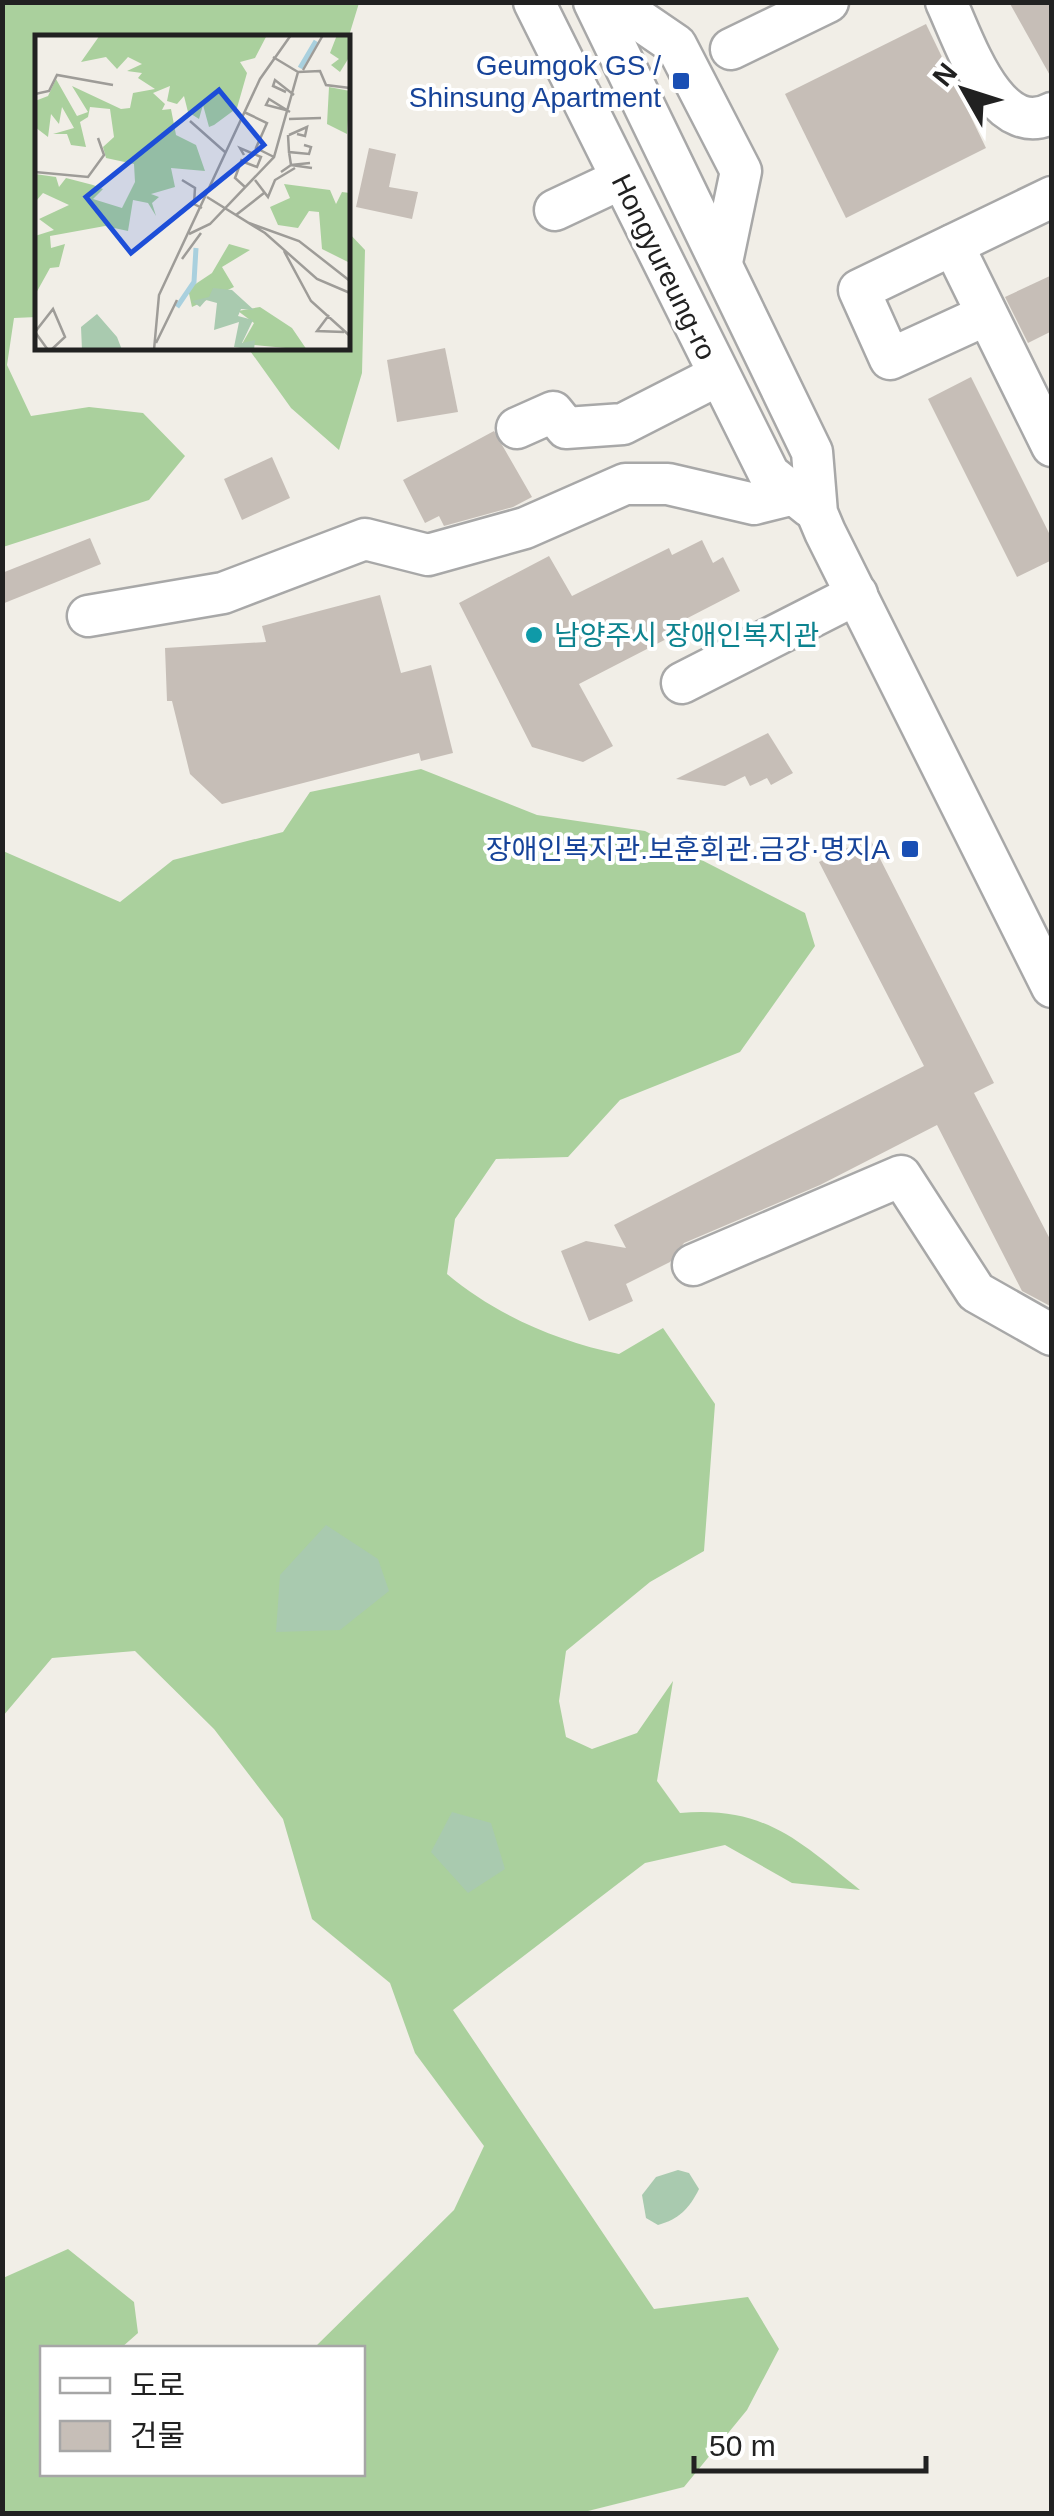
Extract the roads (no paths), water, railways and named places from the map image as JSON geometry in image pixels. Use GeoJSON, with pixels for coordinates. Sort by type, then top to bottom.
{"type":"FeatureCollection","features":[{"type":"Feature","properties":{"kind":"street","name":"Hongyureung-ro"},"geometry":{"type":"LineString","coordinates":[[534,2],[717,376],[770,474],[805,503],[858,594],[1052,987]]}},
{"type":"Feature","properties":{"kind":"street","name":"Hongyureung-ro"},"geometry":{"type":"LineString","coordinates":[[594,2],[812,452],[805,503]]}},
{"type":"Feature","properties":{"kind":"street"},"geometry":{"type":"LineString","coordinates":[[613,2],[676,45],[741,171],[722,262]]}},
{"type":"Feature","properties":{"kind":"street"},"geometry":{"type":"LineString","coordinates":[[731,49],[828,2]]}},
{"type":"Feature","properties":{"kind":"street"},"geometry":{"type":"LineString","coordinates":[[946,2],[993,98],[1017,116],[1038,120],[1052,113]]}},
{"type":"Feature","properties":{"kind":"street"},"geometry":{"type":"LineString","coordinates":[[556,210],[621,179]]}},
{"type":"Feature","properties":{"kind":"street"},"geometry":{"type":"LineString","coordinates":[[986,315],[890,359],[859,290],[1052,197]]}},
{"type":"Feature","properties":{"kind":"street"},"geometry":{"type":"LineString","coordinates":[[953,245],[986,315],[1040,395],[1052,446]]}},
{"type":"Feature","properties":{"kind":"street"},"geometry":{"type":"LineString","coordinates":[[518,428],[553,412],[566,428],[622,424],[717,376]]}},
{"type":"Feature","properties":{"kind":"street"},"geometry":{"type":"LineString","coordinates":[[88,616],[223,592],[366,539],[428,555],[525,528],[625,484],[668,484],[754,504],[805,503]]}},
{"type":"Feature","properties":{"kind":"street"},"geometry":{"type":"LineString","coordinates":[[682,683],[858,594]]}},
{"type":"Feature","properties":{"kind":"street"},"geometry":{"type":"LineString","coordinates":[[693,1265],[901,1176],[976,1292],[1052,1335]]}},
{"type":"Feature","properties":{"kind":"place","name":"Geumgok GS / Shinsung Apartment"},"geometry":{"type":"Point","coordinates":[681,81]}},
{"type":"Feature","properties":{"kind":"place","name":"남양주시 장애인복지관"},"geometry":{"type":"Point","coordinates":[534,635]}},
{"type":"Feature","properties":{"kind":"place","name":"장애인복지관.보훈회관.금강·명지A"},"geometry":{"type":"Point","coordinates":[910,849]}}]}
